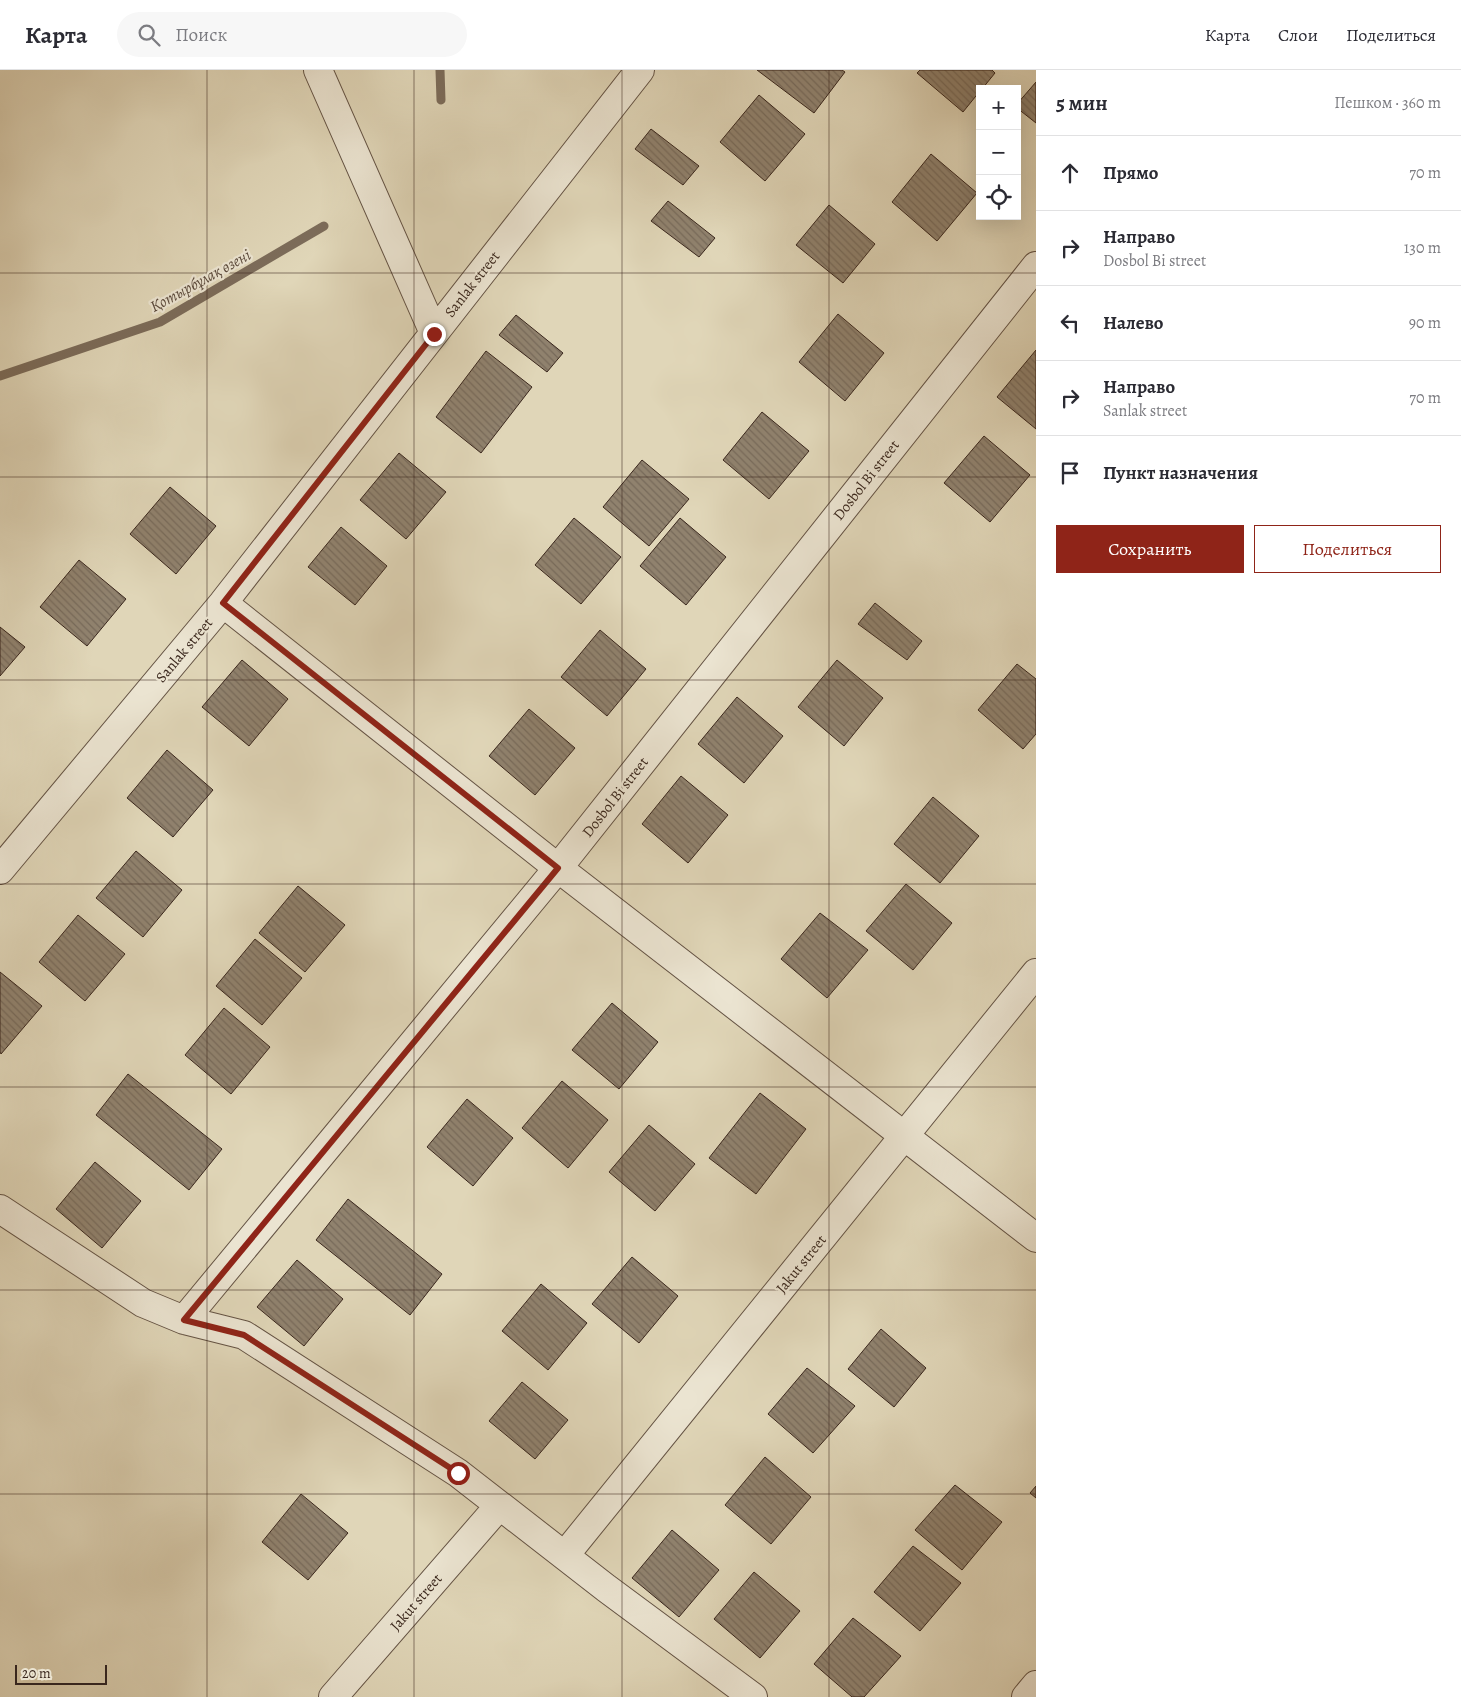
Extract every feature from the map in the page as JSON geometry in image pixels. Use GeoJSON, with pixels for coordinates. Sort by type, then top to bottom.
{"type":"FeatureCollection","features":[{"type":"Feature","properties":{"kind":"street"},"geometry":{"type":"LineString","coordinates":[[318,70],[434,334]]}},
{"type":"Feature","properties":{"kind":"street","name":"Sanlak street"},"geometry":{"type":"LineString","coordinates":[[0,870],[223,603],[640,70]]}},
{"type":"Feature","properties":{"kind":"street","name":"Dosbol Bi street"},"geometry":{"type":"LineString","coordinates":[[184,1320],[558,868],[1036,266]]}},
{"type":"Feature","properties":{"kind":"street"},"geometry":{"type":"LineString","coordinates":[[223,603],[558,868],[1036,1238]]}},
{"type":"Feature","properties":{"kind":"street","name":"Jakut street"},"geometry":{"type":"LineString","coordinates":[[564,1555],[1036,973]]}},
{"type":"Feature","properties":{"kind":"street"},"geometry":{"type":"LineString","coordinates":[[0,1209],[143,1303],[184,1320],[244,1335],[458,1473],[753,1697]]}},
{"type":"Feature","properties":{"kind":"street","name":"Jakut street"},"geometry":{"type":"LineString","coordinates":[[333,1697],[499,1506]]}},
{"type":"Feature","properties":{"kind":"street"},"geometry":{"type":"LineString","coordinates":[[1026,1697],[1036,1685]]}},
{"type":"Feature","properties":{"kind":"building"},"geometry":{"type":"Polygon","coordinates":[[[757,70],[842,70],[845,72],[814,113],[757,70]]]}},
{"type":"Feature","properties":{"kind":"building"},"geometry":{"type":"Polygon","coordinates":[[[920,70],[992,70],[995,73],[985,85],[976,85],[976,96],[963,112],[917,73],[920,70]]]}},
{"type":"Feature","properties":{"kind":"building"},"geometry":{"type":"Polygon","coordinates":[[[1036,82],[1036,123],[1021,111],[1021,99],[1036,82]]]}},
{"type":"Feature","properties":{"kind":"building"},"geometry":{"type":"Polygon","coordinates":[[[759,95],[805,134],[765,181],[720,142],[759,95]]]}},
{"type":"Feature","properties":{"kind":"building"},"geometry":{"type":"Polygon","coordinates":[[[651,129],[699,166],[683,185],[635,149],[651,129]]]}},
{"type":"Feature","properties":{"kind":"building"},"geometry":{"type":"Polygon","coordinates":[[[931,154],[976,192],[937,241],[892,202],[931,154]]]}},
{"type":"Feature","properties":{"kind":"building"},"geometry":{"type":"Polygon","coordinates":[[[668,201],[715,238],[699,257],[651,221],[668,201]]]}},
{"type":"Feature","properties":{"kind":"building"},"geometry":{"type":"Polygon","coordinates":[[[829,205],[875,244],[843,283],[796,245],[829,205]]]}},
{"type":"Feature","properties":{"kind":"building"},"geometry":{"type":"Polygon","coordinates":[[[838,314],[884,353],[845,401],[799,362],[838,314]]]}},
{"type":"Feature","properties":{"kind":"building"},"geometry":{"type":"Polygon","coordinates":[[[516,315],[563,353],[547,372],[499,335],[516,315]]]}},
{"type":"Feature","properties":{"kind":"building"},"geometry":{"type":"Polygon","coordinates":[[[1036,350],[1036,429],[997,397],[1036,350]]]}},
{"type":"Feature","properties":{"kind":"building"},"geometry":{"type":"Polygon","coordinates":[[[486,351],[532,387],[481,453],[436,417],[486,351]]]}},
{"type":"Feature","properties":{"kind":"building"},"geometry":{"type":"Polygon","coordinates":[[[762,412],[809,451],[769,499],[723,460],[762,412]]]}},
{"type":"Feature","properties":{"kind":"building"},"geometry":{"type":"Polygon","coordinates":[[[984,436],[1030,475],[990,522],[944,483],[984,436]]]}},
{"type":"Feature","properties":{"kind":"building"},"geometry":{"type":"Polygon","coordinates":[[[399,453],[446,492],[406,539],[360,500],[399,453]]]}},
{"type":"Feature","properties":{"kind":"building"},"geometry":{"type":"Polygon","coordinates":[[[642,460],[689,499],[649,546],[603,507],[642,460]]]}},
{"type":"Feature","properties":{"kind":"building"},"geometry":{"type":"Polygon","coordinates":[[[170,487],[216,526],[176,574],[130,534],[170,487]]]}},
{"type":"Feature","properties":{"kind":"building"},"geometry":{"type":"Polygon","coordinates":[[[574,518],[621,557],[581,604],[535,565],[574,518]]]}},
{"type":"Feature","properties":{"kind":"building"},"geometry":{"type":"Polygon","coordinates":[[[680,518],[726,557],[686,605],[640,566],[680,518]]]}},
{"type":"Feature","properties":{"kind":"building"},"geometry":{"type":"Polygon","coordinates":[[[341,527],[387,566],[355,605],[308,567],[341,527]]]}},
{"type":"Feature","properties":{"kind":"building"},"geometry":{"type":"Polygon","coordinates":[[[79,560],[126,599],[87,646],[40,607],[79,560]]]}},
{"type":"Feature","properties":{"kind":"building"},"geometry":{"type":"Polygon","coordinates":[[[875,603],[922,641],[907,660],[858,624],[875,603]]]}},
{"type":"Feature","properties":{"kind":"building"},"geometry":{"type":"Polygon","coordinates":[[[0,627],[25,647],[0,676],[0,627]]]}},
{"type":"Feature","properties":{"kind":"building"},"geometry":{"type":"Polygon","coordinates":[[[600,630],[646,669],[607,716],[561,677],[600,630]]]}},
{"type":"Feature","properties":{"kind":"building"},"geometry":{"type":"Polygon","coordinates":[[[242,660],[288,699],[249,746],[202,707],[242,660]]]}},
{"type":"Feature","properties":{"kind":"building"},"geometry":{"type":"Polygon","coordinates":[[[837,660],[883,698],[844,746],[798,707],[837,660]]]}},
{"type":"Feature","properties":{"kind":"building"},"geometry":{"type":"Polygon","coordinates":[[[1017,664],[1036,679],[1036,734],[1023,749],[978,710],[1017,664]]]}},
{"type":"Feature","properties":{"kind":"building"},"geometry":{"type":"Polygon","coordinates":[[[737,697],[783,736],[744,783],[698,744],[737,697]]]}},
{"type":"Feature","properties":{"kind":"building"},"geometry":{"type":"Polygon","coordinates":[[[529,709],[575,748],[535,795],[489,756],[529,709]]]}},
{"type":"Feature","properties":{"kind":"building"},"geometry":{"type":"Polygon","coordinates":[[[167,750],[213,790],[173,837],[127,798],[167,750]]]}},
{"type":"Feature","properties":{"kind":"building"},"geometry":{"type":"Polygon","coordinates":[[[681,776],[728,815],[688,863],[642,824],[681,776]]]}},
{"type":"Feature","properties":{"kind":"building"},"geometry":{"type":"Polygon","coordinates":[[[933,797],[979,836],[940,883],[894,844],[933,797]]]}},
{"type":"Feature","properties":{"kind":"building"},"geometry":{"type":"Polygon","coordinates":[[[136,851],[182,890],[143,937],[96,898],[136,851]]]}},
{"type":"Feature","properties":{"kind":"building"},"geometry":{"type":"Polygon","coordinates":[[[906,884],[952,923],[913,970],[866,931],[906,884]]]}},
{"type":"Feature","properties":{"kind":"building"},"geometry":{"type":"Polygon","coordinates":[[[298,886],[345,925],[305,972],[259,933],[298,886]]]}},
{"type":"Feature","properties":{"kind":"building"},"geometry":{"type":"Polygon","coordinates":[[[820,913],[868,950],[827,998],[781,959],[820,913]]]}},
{"type":"Feature","properties":{"kind":"building"},"geometry":{"type":"Polygon","coordinates":[[[78,915],[125,954],[85,1001],[39,962],[78,915]]]}},
{"type":"Feature","properties":{"kind":"building"},"geometry":{"type":"Polygon","coordinates":[[[255,939],[302,978],[262,1025],[216,986],[255,939]]]}},
{"type":"Feature","properties":{"kind":"building"},"geometry":{"type":"Polygon","coordinates":[[[0,972],[42,1006],[1,1054],[0,1052],[0,972]]]}},
{"type":"Feature","properties":{"kind":"building"},"geometry":{"type":"Polygon","coordinates":[[[612,1003],[658,1042],[619,1089],[572,1050],[612,1003]]]}},
{"type":"Feature","properties":{"kind":"building"},"geometry":{"type":"Polygon","coordinates":[[[224,1008],[270,1047],[231,1094],[185,1055],[224,1008]]]}},
{"type":"Feature","properties":{"kind":"building"},"geometry":{"type":"Polygon","coordinates":[[[128,1074],[222,1149],[189,1190],[96,1115],[128,1074]]]}},
{"type":"Feature","properties":{"kind":"building"},"geometry":{"type":"Polygon","coordinates":[[[562,1081],[608,1120],[568,1168],[522,1128],[562,1081]]]}},
{"type":"Feature","properties":{"kind":"building"},"geometry":{"type":"Polygon","coordinates":[[[760,1093],[806,1129],[756,1194],[709,1158],[760,1093]]]}},
{"type":"Feature","properties":{"kind":"building"},"geometry":{"type":"Polygon","coordinates":[[[467,1099],[513,1138],[473,1186],[427,1147],[467,1099]]]}},
{"type":"Feature","properties":{"kind":"building"},"geometry":{"type":"Polygon","coordinates":[[[649,1125],[695,1164],[655,1211],[609,1172],[649,1125]]]}},
{"type":"Feature","properties":{"kind":"building"},"geometry":{"type":"Polygon","coordinates":[[[95,1162],[141,1201],[102,1248],[56,1209],[95,1162]]]}},
{"type":"Feature","properties":{"kind":"building"},"geometry":{"type":"Polygon","coordinates":[[[348,1199],[442,1274],[410,1315],[316,1240],[348,1199]]]}},
{"type":"Feature","properties":{"kind":"building"},"geometry":{"type":"Polygon","coordinates":[[[632,1257],[678,1296],[639,1343],[592,1304],[632,1257]]]}},
{"type":"Feature","properties":{"kind":"building"},"geometry":{"type":"Polygon","coordinates":[[[297,1260],[343,1299],[304,1346],[257,1307],[297,1260]]]}},
{"type":"Feature","properties":{"kind":"building"},"geometry":{"type":"Polygon","coordinates":[[[541,1284],[587,1323],[548,1370],[502,1331],[541,1284]]]}},
{"type":"Feature","properties":{"kind":"building"},"geometry":{"type":"Polygon","coordinates":[[[881,1329],[926,1368],[894,1407],[848,1369],[881,1329]]]}},
{"type":"Feature","properties":{"kind":"building"},"geometry":{"type":"Polygon","coordinates":[[[807,1368],[855,1406],[813,1453],[768,1414],[807,1368]]]}},
{"type":"Feature","properties":{"kind":"building"},"geometry":{"type":"Polygon","coordinates":[[[522,1382],[568,1420],[535,1459],[489,1421],[522,1382]]]}},
{"type":"Feature","properties":{"kind":"building"},"geometry":{"type":"Polygon","coordinates":[[[765,1457],[811,1497],[771,1544],[725,1505],[765,1457]]]}},
{"type":"Feature","properties":{"kind":"building"},"geometry":{"type":"Polygon","coordinates":[[[955,1485],[1002,1522],[962,1570],[915,1530],[955,1485]]]}},
{"type":"Feature","properties":{"kind":"building"},"geometry":{"type":"Polygon","coordinates":[[[1036,1486],[1036,1498],[1030,1493],[1036,1486]]]}},
{"type":"Feature","properties":{"kind":"building"},"geometry":{"type":"Polygon","coordinates":[[[301,1494],[348,1533],[308,1580],[262,1542],[301,1494]]]}},
{"type":"Feature","properties":{"kind":"building"},"geometry":{"type":"Polygon","coordinates":[[[672,1530],[719,1570],[679,1617],[632,1578],[672,1530]]]}},
{"type":"Feature","properties":{"kind":"building"},"geometry":{"type":"Polygon","coordinates":[[[913,1546],[961,1583],[920,1631],[874,1592],[913,1546]]]}},
{"type":"Feature","properties":{"kind":"building"},"geometry":{"type":"Polygon","coordinates":[[[754,1572],[800,1611],[760,1658],[714,1619],[754,1572]]]}},
{"type":"Feature","properties":{"kind":"building"},"geometry":{"type":"Polygon","coordinates":[[[853,1618],[901,1656],[864,1697],[852,1697],[814,1664],[853,1618]]]}},
{"type":"Feature","properties":{"kind":"waterway","name":"Қотырбұлақ өзені"},"geometry":{"type":"LineString","coordinates":[[440,70],[441,100]]}},
{"type":"Feature","properties":{"kind":"waterway","name":"Қотырбұлақ өзені"},"geometry":{"type":"LineString","coordinates":[[0,376],[160,322],[324,226]]}},
{"type":"Feature","properties":{"kind":"route"},"geometry":{"type":"LineString","coordinates":[[434,334],[223,603],[558,868],[184,1320],[244,1335],[458,1473]]}}]}
